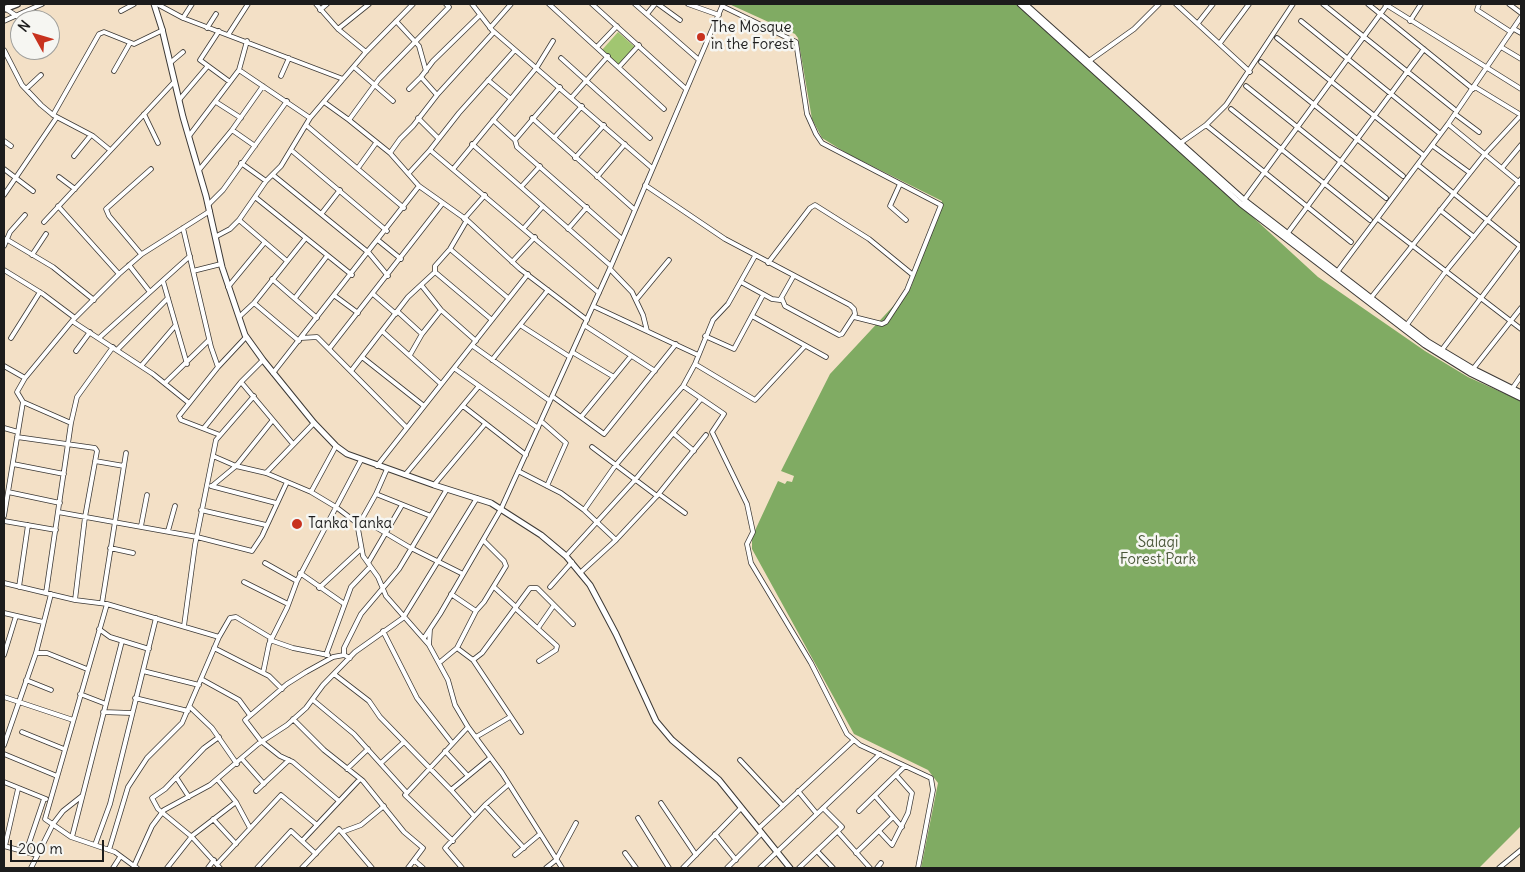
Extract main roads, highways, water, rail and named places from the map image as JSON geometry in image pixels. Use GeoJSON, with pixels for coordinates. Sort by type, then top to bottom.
{"type":"FeatureCollection","features":[{"type":"Feature","properties":{"kind":"main road"},"geometry":{"type":"LineString","coordinates":[[5,9],[17,4]]}},
{"type":"Feature","properties":{"kind":"place","name":"The Mosque in the Forest"},"geometry":{"type":"Point","coordinates":[701,37]}},
{"type":"Feature","properties":{"kind":"place","name":"Tanka Tanka"},"geometry":{"type":"Point","coordinates":[297,524]}},
{"type":"Feature","properties":{"kind":"park label","name":"Salagi Forest Park"},"geometry":{"type":"Point","coordinates":[1158,552]}}]}
